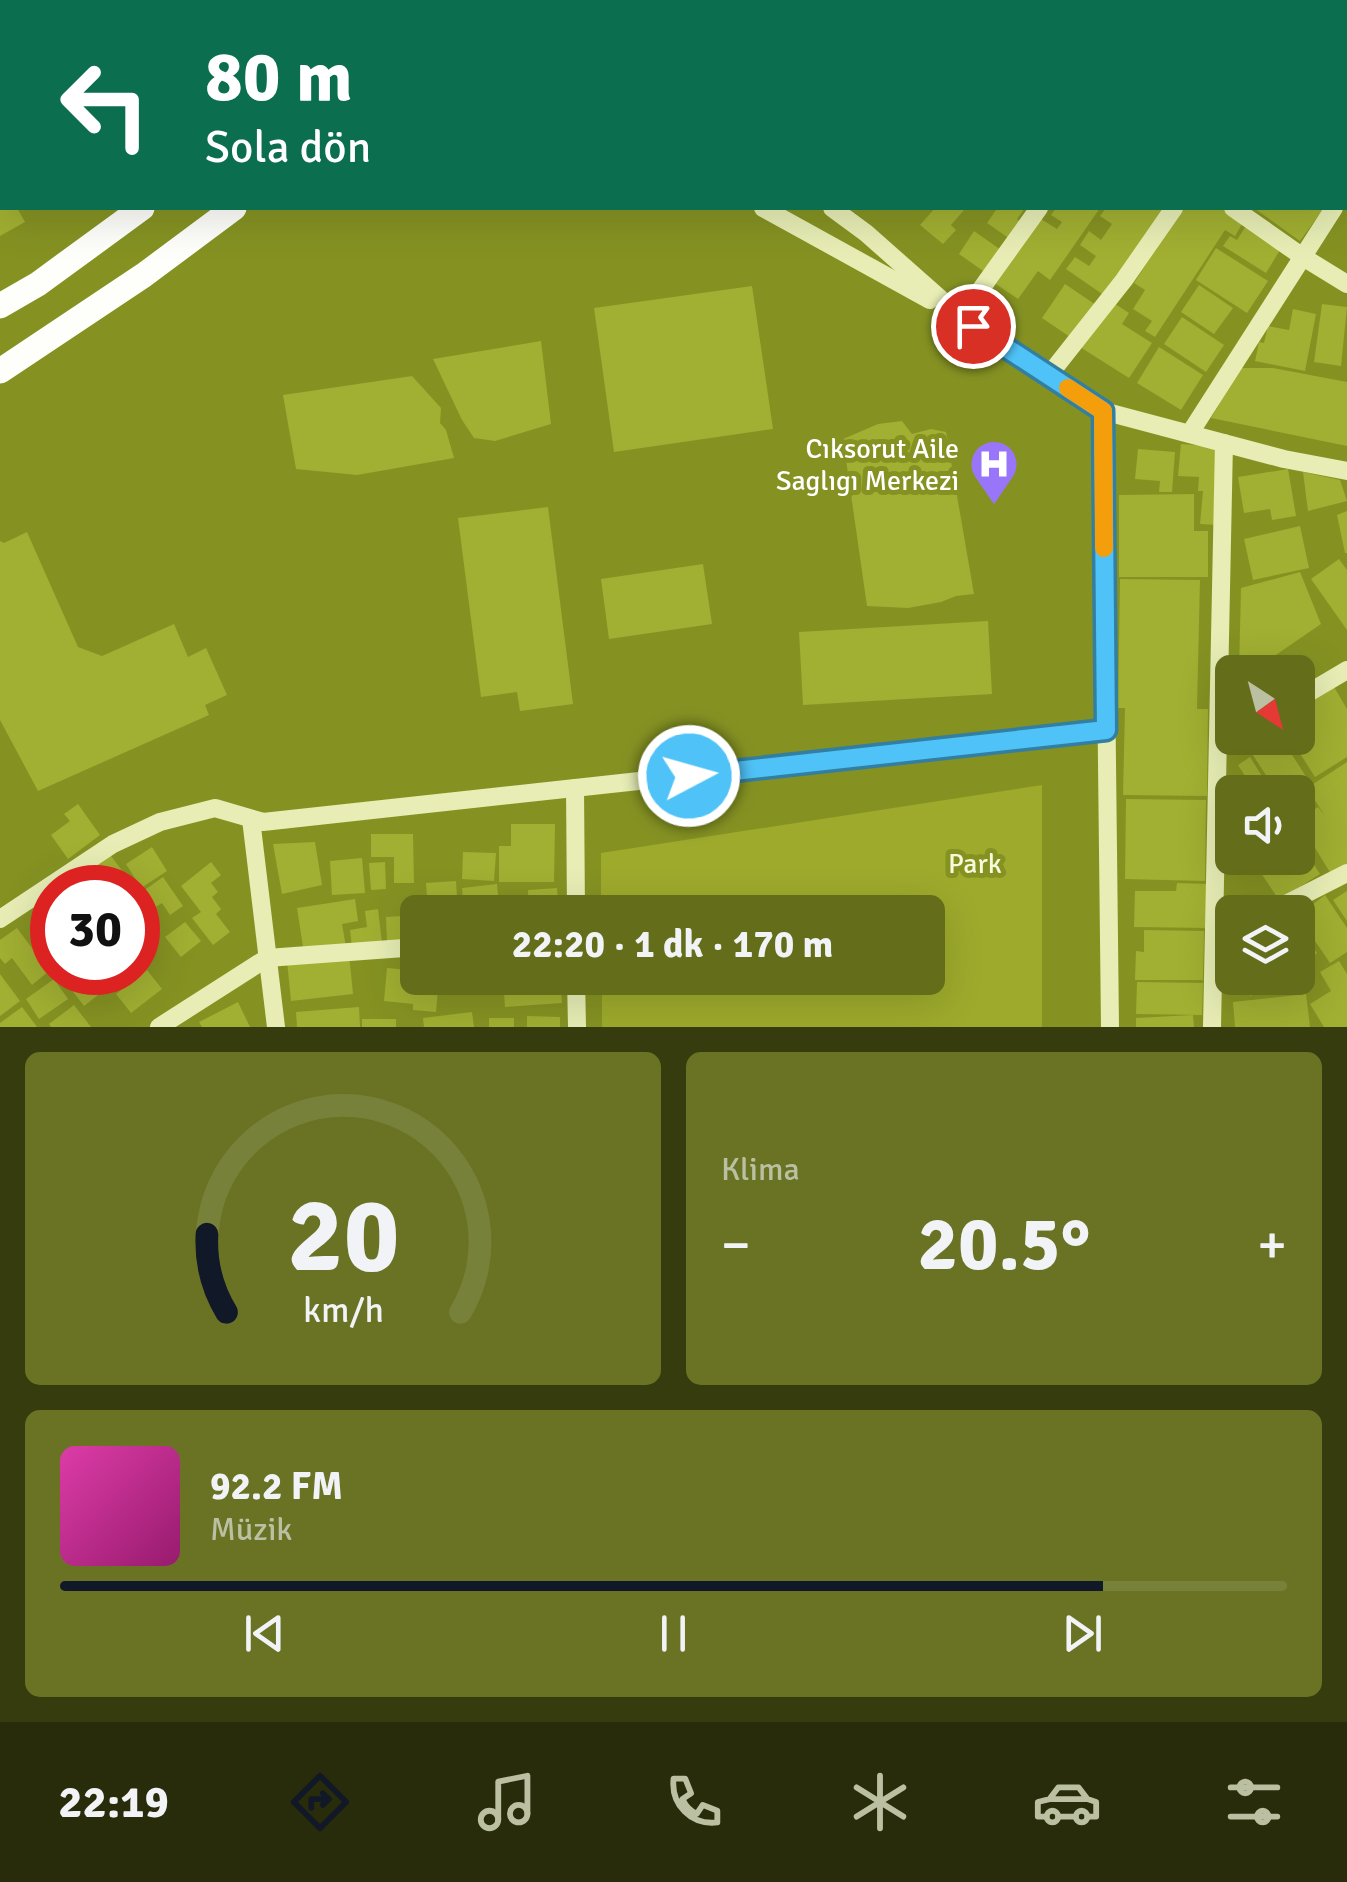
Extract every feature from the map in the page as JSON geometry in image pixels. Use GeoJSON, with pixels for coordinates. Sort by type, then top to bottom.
{"type":"FeatureCollection","features":[{"type":"Feature","properties":{"kind":"main road"},"geometry":{"type":"LineString","coordinates":[[0,306],[38,284],[139,210]]}},
{"type":"Feature","properties":{"kind":"main road"},"geometry":{"type":"LineString","coordinates":[[0,372],[144,276],[231,210]]}},
{"type":"Feature","properties":{"kind":"street"},"geometry":{"type":"LineString","coordinates":[[766,210],[961,317],[1103,411],[1284,459],[1347,471]]}},
{"type":"Feature","properties":{"kind":"street"},"geometry":{"type":"LineString","coordinates":[[835,210],[866,232],[961,317]]}},
{"type":"Feature","properties":{"kind":"street"},"geometry":{"type":"LineString","coordinates":[[961,317],[1038,210]]}},
{"type":"Feature","properties":{"kind":"street"},"geometry":{"type":"LineString","coordinates":[[1049,376],[1173,210]]}},
{"type":"Feature","properties":{"kind":"street"},"geometry":{"type":"LineString","coordinates":[[1236,210],[1347,284]]}},
{"type":"Feature","properties":{"kind":"street"},"geometry":{"type":"LineString","coordinates":[[1190,434],[1333,210]]}},
{"type":"Feature","properties":{"kind":"street"},"geometry":{"type":"LineString","coordinates":[[1103,411],[1110,1027]]}},
{"type":"Feature","properties":{"kind":"street"},"geometry":{"type":"LineString","coordinates":[[1224,442],[1225,655]]}},
{"type":"Feature","properties":{"kind":"street"},"geometry":{"type":"LineString","coordinates":[[1315,688],[1347,670]]}},
{"type":"Feature","properties":{"kind":"street"},"geometry":{"type":"LineString","coordinates":[[2,911],[113,844],[160,822],[214,808],[263,822],[1106,730]]}},
{"type":"Feature","properties":{"kind":"street"},"geometry":{"type":"LineString","coordinates":[[1212,1027],[1224,755]]}},
{"type":"Feature","properties":{"kind":"street"},"geometry":{"type":"LineString","coordinates":[[575,788],[576,895]]}},
{"type":"Feature","properties":{"kind":"street"},"geometry":{"type":"LineString","coordinates":[[251,819],[276,1027]]}},
{"type":"Feature","properties":{"kind":"street"},"geometry":{"type":"LineString","coordinates":[[1304,895],[1347,873]]}},
{"type":"Feature","properties":{"kind":"street"},"geometry":{"type":"LineString","coordinates":[[159,1027],[267,958],[400,948]]}},
{"type":"Feature","properties":{"kind":"street"},"geometry":{"type":"LineString","coordinates":[[576,995],[577,1027]]}},
{"type":"Feature","properties":{"kind":"green space","name":"Park"},"geometry":{"type":"Polygon","coordinates":[[[1042,785],[1042,1027],[602,1027],[602,995],[945,995],[945,895],[601,895],[601,853],[1042,785]]]}},
{"type":"Feature","properties":{"kind":"building"},"geometry":{"type":"Polygon","coordinates":[[[0,210],[18,210],[25,222],[0,236],[0,210]]]}},
{"type":"Feature","properties":{"kind":"building"},"geometry":{"type":"Polygon","coordinates":[[[933,210],[964,210],[951,225],[956,230],[943,244],[920,225],[933,210]]]}},
{"type":"Feature","properties":{"kind":"building"},"geometry":{"type":"Polygon","coordinates":[[[996,210],[1024,210],[1017,219],[1021,223],[1010,239],[987,223],[996,210]]]}},
{"type":"Feature","properties":{"kind":"building"},"geometry":{"type":"Polygon","coordinates":[[[1055,210],[1099,210],[1050,280],[1038,271],[1018,299],[996,284],[1041,219],[1057,229],[1062,222],[1051,215],[1055,210]]]}},
{"type":"Feature","properties":{"kind":"building"},"geometry":{"type":"Polygon","coordinates":[[[1104,210],[1164,210],[1105,296],[1066,269],[1075,257],[1089,266],[1096,256],[1080,245],[1089,231],[1101,240],[1112,224],[1100,216],[1104,210]]]}},
{"type":"Feature","properties":{"kind":"building"},"geometry":{"type":"Polygon","coordinates":[[[1181,210],[1230,210],[1245,219],[1235,236],[1225,230],[1155,337],[1145,331],[1152,321],[1133,309],[1145,290],[1134,283],[1181,210]]]}},
{"type":"Feature","properties":{"kind":"building"},"geometry":{"type":"Polygon","coordinates":[[[1257,210],[1323,210],[1300,241],[1257,210]]]}},
{"type":"Feature","properties":{"kind":"building"},"geometry":{"type":"Polygon","coordinates":[[[1248,223],[1283,245],[1266,273],[1223,246],[1230,236],[1237,240],[1248,223]]]}},
{"type":"Feature","properties":{"kind":"building"},"geometry":{"type":"Polygon","coordinates":[[[974,231],[1001,250],[986,273],[959,254],[974,231]]]}},
{"type":"Feature","properties":{"kind":"building"},"geometry":{"type":"Polygon","coordinates":[[[1216,248],[1268,281],[1247,313],[1196,280],[1216,248]]]}},
{"type":"Feature","properties":{"kind":"building"},"geometry":{"type":"Polygon","coordinates":[[[1065,284],[1096,305],[1073,339],[1042,318],[1065,284]]]}},
{"type":"Feature","properties":{"kind":"building"},"geometry":{"type":"Polygon","coordinates":[[[1199,285],[1233,308],[1214,334],[1181,312],[1199,285]]]}},
{"type":"Feature","properties":{"kind":"building"},"geometry":{"type":"Polygon","coordinates":[[[752,286],[773,429],[614,452],[594,308],[752,286]]]}},
{"type":"Feature","properties":{"kind":"building"},"geometry":{"type":"Polygon","coordinates":[[[1109,300],[1129,313],[1122,324],[1152,343],[1129,378],[1080,347],[1109,300]]]}},
{"type":"Feature","properties":{"kind":"building"},"geometry":{"type":"Polygon","coordinates":[[[1322,304],[1347,307],[1341,366],[1314,362],[1322,304]]]}},
{"type":"Feature","properties":{"kind":"building"},"geometry":{"type":"Polygon","coordinates":[[[1293,309],[1316,314],[1305,371],[1255,361],[1268,326],[1289,330],[1293,309]]]}},
{"type":"Feature","properties":{"kind":"building"},"geometry":{"type":"Polygon","coordinates":[[[1182,317],[1224,345],[1206,372],[1164,344],[1182,317]]]}},
{"type":"Feature","properties":{"kind":"building"},"geometry":{"type":"Polygon","coordinates":[[[541,341],[551,424],[495,441],[474,438],[433,359],[541,341]]]}},
{"type":"Feature","properties":{"kind":"building"},"geometry":{"type":"Polygon","coordinates":[[[1159,347],[1203,375],[1181,410],[1137,383],[1159,347]]]}},
{"type":"Feature","properties":{"kind":"building"},"geometry":{"type":"Polygon","coordinates":[[[1240,368],[1273,368],[1347,382],[1347,446],[1211,418],[1240,368]]]}},
{"type":"Feature","properties":{"kind":"building"},"geometry":{"type":"Polygon","coordinates":[[[412,376],[441,408],[440,423],[454,458],[357,475],[296,469],[283,395],[412,376]]]}},
{"type":"Feature","properties":{"kind":"building"},"geometry":{"type":"Polygon","coordinates":[[[902,421],[912,434],[931,429],[946,432],[974,594],[908,608],[867,606],[843,439],[878,424],[902,421]]]}},
{"type":"Feature","properties":{"kind":"building"},"geometry":{"type":"Polygon","coordinates":[[[1181,444],[1219,447],[1218,525],[1200,524],[1203,491],[1198,491],[1199,477],[1178,476],[1181,444]]]}},
{"type":"Feature","properties":{"kind":"building"},"geometry":{"type":"Polygon","coordinates":[[[1138,449],[1175,452],[1172,492],[1159,492],[1160,481],[1135,479],[1138,449]]]}},
{"type":"Feature","properties":{"kind":"building"},"geometry":{"type":"Polygon","coordinates":[[[1288,469],[1296,516],[1272,520],[1270,509],[1244,513],[1238,477],[1288,469]]]}},
{"type":"Feature","properties":{"kind":"building"},"geometry":{"type":"Polygon","coordinates":[[[1303,472],[1340,480],[1347,501],[1308,511],[1303,472]]]}},
{"type":"Feature","properties":{"kind":"building"},"geometry":{"type":"Polygon","coordinates":[[[1194,494],[1194,531],[1208,531],[1208,577],[1119,577],[1119,495],[1194,494]]]}},
{"type":"Feature","properties":{"kind":"building"},"geometry":{"type":"Polygon","coordinates":[[[548,507],[573,704],[520,711],[517,692],[481,697],[458,518],[548,507]]]}},
{"type":"Feature","properties":{"kind":"building"},"geometry":{"type":"Polygon","coordinates":[[[1347,511],[1347,553],[1345,553],[1337,515],[1347,511]]]}},
{"type":"Feature","properties":{"kind":"building"},"geometry":{"type":"Polygon","coordinates":[[[1300,526],[1309,568],[1253,580],[1244,539],[1300,526]]]}},
{"type":"Feature","properties":{"kind":"building"},"geometry":{"type":"Polygon","coordinates":[[[27,532],[78,647],[102,656],[174,624],[188,657],[206,648],[227,695],[205,705],[209,715],[38,791],[0,720],[0,541],[4,543],[27,532]]]}},
{"type":"Feature","properties":{"kind":"building"},"geometry":{"type":"Polygon","coordinates":[[[1339,559],[1347,570],[1347,630],[1311,579],[1339,559]]]}},
{"type":"Feature","properties":{"kind":"building"},"geometry":{"type":"Polygon","coordinates":[[[703,564],[712,624],[609,639],[601,579],[703,564]]]}},
{"type":"Feature","properties":{"kind":"building"},"geometry":{"type":"Polygon","coordinates":[[[1300,572],[1321,624],[1276,655],[1239,655],[1241,588],[1300,572]]]}},
{"type":"Feature","properties":{"kind":"building"},"geometry":{"type":"Polygon","coordinates":[[[1120,579],[1200,580],[1197,709],[1208,709],[1207,796],[1123,795],[1125,708],[1118,708],[1120,579]]]}},
{"type":"Feature","properties":{"kind":"building"},"geometry":{"type":"Polygon","coordinates":[[[988,621],[992,694],[803,705],[799,632],[988,621]]]}},
{"type":"Feature","properties":{"kind":"building"},"geometry":{"type":"Polygon","coordinates":[[[1334,687],[1347,709],[1347,757],[1315,777],[1301,755],[1315,755],[1315,699],[1334,687]]]}},
{"type":"Feature","properties":{"kind":"building"},"geometry":{"type":"Polygon","coordinates":[[[1253,755],[1292,755],[1305,775],[1266,775],[1253,755]]]}},
{"type":"Feature","properties":{"kind":"building"},"geometry":{"type":"Polygon","coordinates":[[[1250,757],[1261,775],[1244,775],[1238,765],[1250,757]]]}},
{"type":"Feature","properties":{"kind":"building"},"geometry":{"type":"Polygon","coordinates":[[[1347,762],[1347,864],[1331,874],[1315,848],[1315,809],[1318,807],[1325,816],[1315,800],[1315,783],[1347,762]]]}},
{"type":"Feature","properties":{"kind":"building"},"geometry":{"type":"Polygon","coordinates":[[[1126,799],[1206,800],[1205,881],[1125,879],[1126,799]]]}},
{"type":"Feature","properties":{"kind":"building"},"geometry":{"type":"Polygon","coordinates":[[[78,804],[100,835],[68,859],[51,835],[70,821],[64,814],[78,804]]]}},
{"type":"Feature","properties":{"kind":"building"},"geometry":{"type":"Polygon","coordinates":[[[511,824],[555,824],[554,882],[499,882],[499,846],[511,846],[511,824]]]}},
{"type":"Feature","properties":{"kind":"building"},"geometry":{"type":"Polygon","coordinates":[[[371,834],[413,834],[414,883],[394,883],[394,857],[371,857],[371,834]]]}},
{"type":"Feature","properties":{"kind":"building"},"geometry":{"type":"Polygon","coordinates":[[[315,842],[322,885],[282,894],[273,844],[315,842]]]}},
{"type":"Feature","properties":{"kind":"building"},"geometry":{"type":"Polygon","coordinates":[[[152,847],[167,871],[160,876],[160,865],[126,864],[152,847]]]}},
{"type":"Feature","properties":{"kind":"building"},"geometry":{"type":"Polygon","coordinates":[[[108,852],[118,865],[90,865],[108,852]]]}},
{"type":"Feature","properties":{"kind":"building"},"geometry":{"type":"Polygon","coordinates":[[[463,852],[496,853],[494,881],[462,879],[463,852]]]}},
{"type":"Feature","properties":{"kind":"building"},"geometry":{"type":"Polygon","coordinates":[[[362,858],[365,893],[332,895],[330,861],[362,858]]]}},
{"type":"Feature","properties":{"kind":"building"},"geometry":{"type":"Polygon","coordinates":[[[211,862],[221,875],[211,883],[218,892],[212,897],[221,909],[216,914],[230,932],[213,945],[192,918],[201,912],[181,886],[211,862]]]}},
{"type":"Feature","properties":{"kind":"building"},"geometry":{"type":"Polygon","coordinates":[[[385,862],[386,889],[371,890],[369,863],[385,862]]]}},
{"type":"Feature","properties":{"kind":"building"},"geometry":{"type":"Polygon","coordinates":[[[1315,866],[1320,874],[1287,895],[1276,895],[1262,875],[1315,875],[1315,866]]]}},
{"type":"Feature","properties":{"kind":"building"},"geometry":{"type":"Polygon","coordinates":[[[163,877],[183,906],[170,915],[160,904],[163,877]]]}},
{"type":"Feature","properties":{"kind":"building"},"geometry":{"type":"Polygon","coordinates":[[[456,881],[457,895],[427,895],[426,883],[456,881]]]}},
{"type":"Feature","properties":{"kind":"building"},"geometry":{"type":"Polygon","coordinates":[[[1177,883],[1208,884],[1208,928],[1134,927],[1135,891],[1176,891],[1177,883]]]}},
{"type":"Feature","properties":{"kind":"building"},"geometry":{"type":"Polygon","coordinates":[[[497,884],[498,895],[463,895],[462,888],[497,884]]]}},
{"type":"Feature","properties":{"kind":"building"},"geometry":{"type":"Polygon","coordinates":[[[557,888],[558,895],[528,895],[528,890],[557,888]]]}},
{"type":"Feature","properties":{"kind":"building"},"geometry":{"type":"Polygon","coordinates":[[[1347,891],[1347,921],[1333,900],[1347,891]]]}},
{"type":"Feature","properties":{"kind":"building"},"geometry":{"type":"Polygon","coordinates":[[[1325,895],[1347,928],[1347,952],[1330,963],[1315,941],[1315,903],[1325,895]]]}},
{"type":"Feature","properties":{"kind":"building"},"geometry":{"type":"Polygon","coordinates":[[[355,899],[358,921],[342,924],[346,947],[304,953],[297,908],[355,899]]]}},
{"type":"Feature","properties":{"kind":"building"},"geometry":{"type":"Polygon","coordinates":[[[378,909],[382,943],[352,947],[350,930],[367,927],[365,911],[378,909]]]}},
{"type":"Feature","properties":{"kind":"building"},"geometry":{"type":"Polygon","coordinates":[[[400,916],[400,941],[387,942],[386,917],[400,916]]]}},
{"type":"Feature","properties":{"kind":"building"},"geometry":{"type":"Polygon","coordinates":[[[185,922],[201,941],[181,957],[165,937],[185,922]]]}},
{"type":"Feature","properties":{"kind":"building"},"geometry":{"type":"Polygon","coordinates":[[[17,928],[30,945],[30,982],[12,958],[5,964],[0,958],[0,940],[17,928]]]}},
{"type":"Feature","properties":{"kind":"building"},"geometry":{"type":"Polygon","coordinates":[[[1144,930],[1204,931],[1203,980],[1135,980],[1136,951],[1144,952],[1144,930]]]}},
{"type":"Feature","properties":{"kind":"building"},"geometry":{"type":"Polygon","coordinates":[[[349,954],[353,994],[291,1001],[287,961],[349,954]]]}},
{"type":"Feature","properties":{"kind":"building"},"geometry":{"type":"Polygon","coordinates":[[[1339,961],[1347,974],[1347,1027],[1324,1027],[1310,1004],[1331,991],[1320,972],[1339,961]]]}},
{"type":"Feature","properties":{"kind":"building"},"geometry":{"type":"Polygon","coordinates":[[[387,968],[400,969],[400,995],[438,995],[436,1012],[413,1010],[413,1004],[384,1001],[387,968]]]}},
{"type":"Feature","properties":{"kind":"building"},"geometry":{"type":"Polygon","coordinates":[[[0,974],[20,1001],[0,1016],[0,974]]]}},
{"type":"Feature","properties":{"kind":"building"},"geometry":{"type":"Polygon","coordinates":[[[1137,982],[1203,983],[1202,1015],[1136,1014],[1137,982]]]}},
{"type":"Feature","properties":{"kind":"building"},"geometry":{"type":"Polygon","coordinates":[[[32,995],[65,995],[68,999],[39,1019],[26,999],[32,995]]]}},
{"type":"Feature","properties":{"kind":"building"},"geometry":{"type":"Polygon","coordinates":[[[76,995],[98,995],[84,1006],[76,995]]]}},
{"type":"Feature","properties":{"kind":"building"},"geometry":{"type":"Polygon","coordinates":[[[117,995],[154,995],[131,1013],[117,995]]]}},
{"type":"Feature","properties":{"kind":"building"},"geometry":{"type":"Polygon","coordinates":[[[504,995],[561,995],[562,1003],[505,1007],[504,995]]]}},
{"type":"Feature","properties":{"kind":"building"},"geometry":{"type":"Polygon","coordinates":[[[1306,995],[1310,1027],[1235,1027],[1233,1002],[1306,995]]]}},
{"type":"Feature","properties":{"kind":"building"},"geometry":{"type":"Polygon","coordinates":[[[238,1002],[250,1027],[202,1027],[199,1022],[238,1002]]]}},
{"type":"Feature","properties":{"kind":"building"},"geometry":{"type":"Polygon","coordinates":[[[74,1005],[91,1027],[51,1027],[49,1024],[74,1005]]]}},
{"type":"Feature","properties":{"kind":"building"},"geometry":{"type":"Polygon","coordinates":[[[22,1007],[37,1027],[0,1027],[0,1023],[22,1007]]]}},
{"type":"Feature","properties":{"kind":"building"},"geometry":{"type":"Polygon","coordinates":[[[359,1007],[360,1027],[297,1027],[296,1012],[359,1007]]]}},
{"type":"Feature","properties":{"kind":"building"},"geometry":{"type":"Polygon","coordinates":[[[472,1012],[474,1027],[424,1027],[423,1018],[472,1012]]]}},
{"type":"Feature","properties":{"kind":"building"},"geometry":{"type":"Polygon","coordinates":[[[1193,1015],[1194,1027],[1136,1027],[1136,1018],[1193,1015]]]}},
{"type":"Feature","properties":{"kind":"building"},"geometry":{"type":"Polygon","coordinates":[[[527,1016],[560,1017],[560,1027],[527,1027],[527,1016]]]}},
{"type":"Feature","properties":{"kind":"building"},"geometry":{"type":"Polygon","coordinates":[[[489,1018],[514,1018],[514,1027],[489,1027],[489,1018]]]}},
{"type":"Feature","properties":{"kind":"building"},"geometry":{"type":"Polygon","coordinates":[[[362,1019],[396,1019],[396,1027],[362,1027],[362,1019]]]}},
{"type":"Feature","properties":{"kind":"slow traffic"},"geometry":{"type":"LineString","coordinates":[[1068,388],[1103,411],[1104,548]]}},
{"type":"Feature","properties":{"kind":"place","name":"Cıksorut Aile Saglıgı Merkezi"},"geometry":{"type":"Point","coordinates":[994,506]}},
{"type":"Feature","properties":{"kind":"route"},"geometry":{"type":"LineString","coordinates":[[689,776],[1106,730],[1103,411],[973,326]]}}]}
